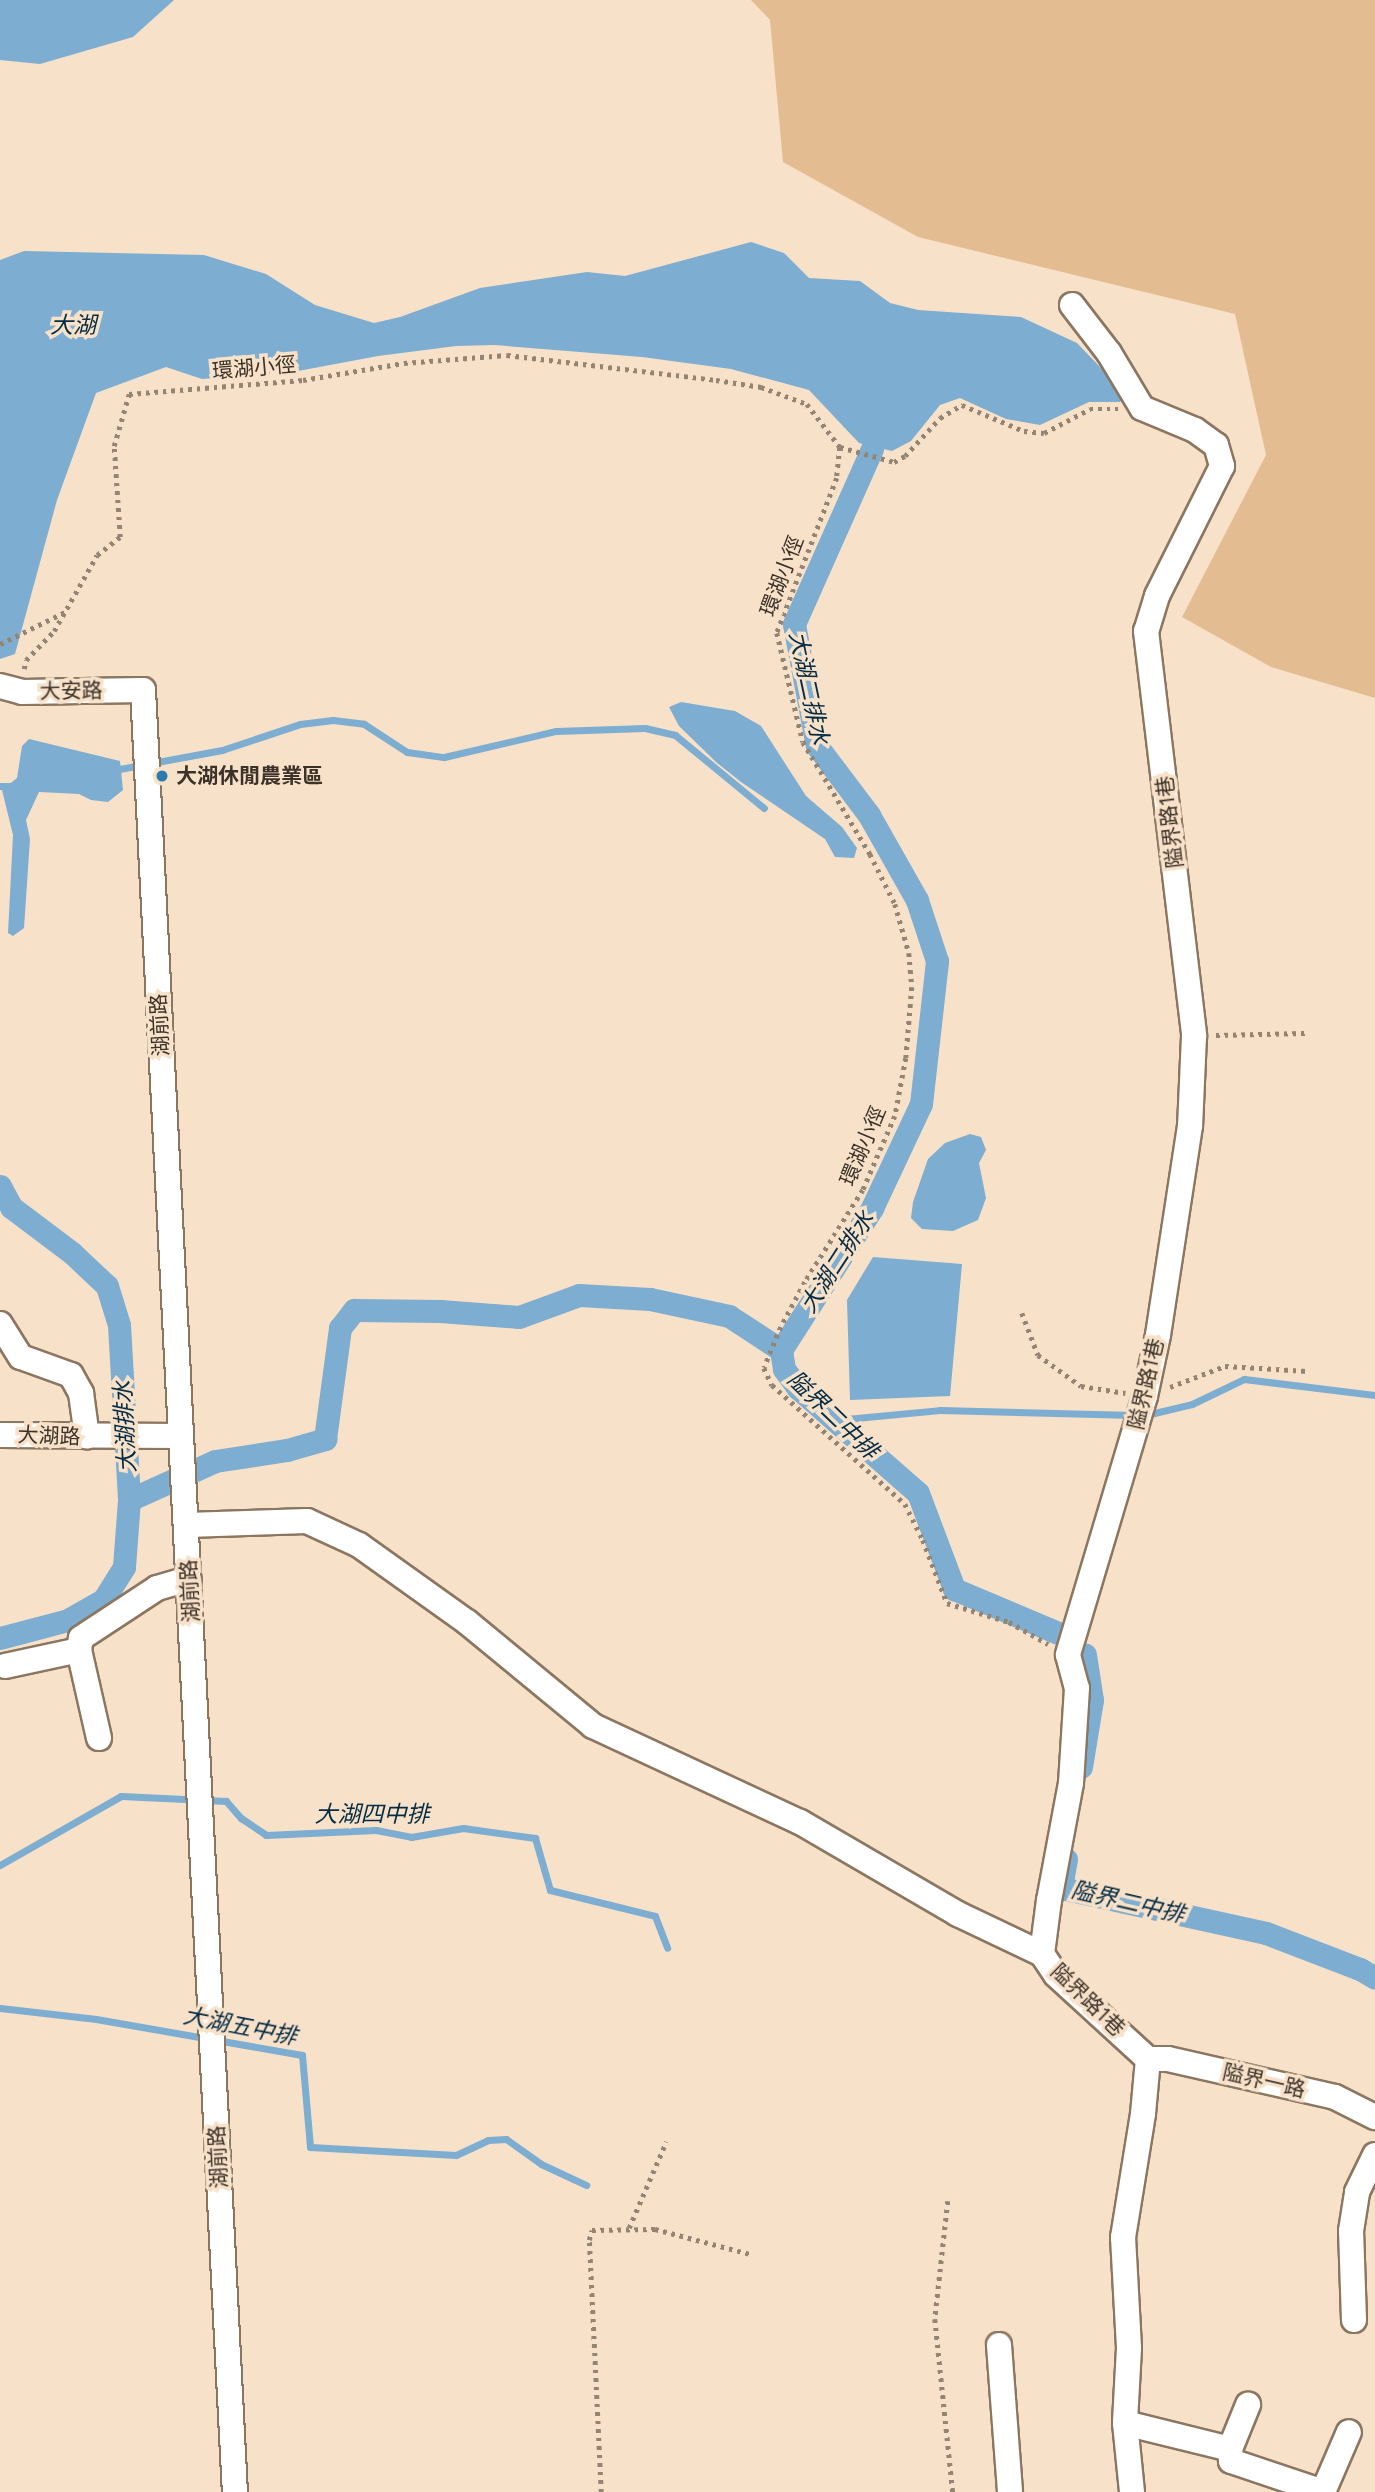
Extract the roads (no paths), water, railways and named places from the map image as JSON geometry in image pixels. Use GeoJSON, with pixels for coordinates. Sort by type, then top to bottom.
{"type":"FeatureCollection","features":[{"type":"Feature","properties":{"kind":"street","name":"隘界路1巷"},"geometry":{"type":"LineString","coordinates":[[1072,305],[1109,353],[1142,408],[1195,430],[1216,445],[1222,466],[1157,596],[1146,631],[1194,1036],[1190,1126],[1158,1335],[1132,1446],[1068,1655],[1077,1688],[1071,1783],[1049,1900],[1042,1954],[1056,1975],[1148,2059]]}},
{"type":"Feature","properties":{"kind":"street","name":"大安路"},"geometry":{"type":"LineString","coordinates":[[11,689],[143,690]]}},
{"type":"Feature","properties":{"kind":"street","name":"湖前路"},"geometry":{"type":"LineString","coordinates":[[143,690],[235,2492]]}},
{"type":"Feature","properties":{"kind":"street"},"geometry":{"type":"LineString","coordinates":[[0,1324],[20,1357],[71,1375],[81,1393],[87,1437]]}},
{"type":"Feature","properties":{"kind":"street","name":"大湖路"},"geometry":{"type":"LineString","coordinates":[[0,1434],[181,1436]]}},
{"type":"Feature","properties":{"kind":"street"},"geometry":{"type":"LineString","coordinates":[[187,1525],[307,1521],[359,1545],[467,1622],[593,1726],[800,1822],[958,1914],[1042,1954]]}},
{"type":"Feature","properties":{"kind":"street"},"geometry":{"type":"LineString","coordinates":[[99,1738],[79,1650],[81,1638],[157,1588],[189,1579]]}},
{"type":"Feature","properties":{"kind":"street"},"geometry":{"type":"LineString","coordinates":[[5,1666],[79,1650]]}},
{"type":"Feature","properties":{"kind":"street"},"geometry":{"type":"LineString","coordinates":[[1132,2492],[1125,2423],[1129,2348],[1123,2237],[1148,2059]]}},
{"type":"Feature","properties":{"kind":"street","name":"隘界一路"},"geometry":{"type":"LineString","coordinates":[[1148,2059],[1168,2059],[1335,2096],[1375,2117]]}},
{"type":"Feature","properties":{"kind":"street"},"geometry":{"type":"LineString","coordinates":[[1354,2320],[1351,2231],[1357,2192],[1375,2155]]}},
{"type":"Feature","properties":{"kind":"street"},"geometry":{"type":"LineString","coordinates":[[999,2345],[1010,2492]]}},
{"type":"Feature","properties":{"kind":"street"},"geometry":{"type":"LineString","coordinates":[[1248,2405],[1230,2449],[1231,2461],[1323,2492],[1349,2432]]}},
{"type":"Feature","properties":{"kind":"street"},"geometry":{"type":"LineString","coordinates":[[1125,2423],[1230,2449]]}},
{"type":"Feature","properties":{"kind":"water"},"geometry":{"type":"Polygon","coordinates":[[[0,0],[174,0],[133,37],[40,64],[0,60],[0,0]]]}},
{"type":"Feature","properties":{"kind":"water","name":"大湖"},"geometry":{"type":"Polygon","coordinates":[[[751,242],[784,253],[809,278],[860,281],[890,303],[918,310],[1021,317],[1077,343],[1125,393],[1120,402],[1089,402],[1040,425],[1006,419],[960,398],[940,405],[911,441],[892,451],[859,443],[809,390],[731,369],[642,357],[494,345],[456,346],[378,356],[298,371],[202,379],[166,367],[96,393],[57,500],[15,654],[0,659],[0,260],[24,251],[204,255],[266,274],[315,305],[374,323],[400,317],[480,288],[587,272],[625,276],[751,242]]]}},
{"type":"Feature","properties":{"kind":"water"},"geometry":{"type":"Polygon","coordinates":[[[681,702],[735,711],[761,726],[806,796],[842,827],[857,848],[854,858],[835,857],[825,839],[716,762],[679,726],[669,707],[681,702]]]}},
{"type":"Feature","properties":{"kind":"water"},"geometry":{"type":"Polygon","coordinates":[[[29,739],[120,761],[123,790],[108,802],[91,800],[79,794],[39,792],[26,820],[30,839],[24,928],[13,936],[8,933],[13,835],[2,790],[17,778],[22,746],[29,739]]]}},
{"type":"Feature","properties":{"kind":"water"},"geometry":{"type":"Polygon","coordinates":[[[970,1134],[981,1137],[986,1150],[979,1163],[986,1198],[978,1220],[953,1231],[922,1229],[911,1218],[913,1202],[928,1159],[945,1143],[970,1134]]]}},
{"type":"Feature","properties":{"kind":"water"},"geometry":{"type":"Polygon","coordinates":[[[873,1257],[962,1264],[950,1396],[850,1400],[847,1300],[873,1257]]]}},
{"type":"Feature","properties":{"kind":"waterway","name":"大湖二排水"},"geometry":{"type":"LineString","coordinates":[[781,1350],[872,1208],[921,1104],[937,961],[917,900],[869,815],[817,746],[794,624],[872,449]]}},
{"type":"Feature","properties":{"kind":"waterway"},"geometry":{"type":"LineString","coordinates":[[114,770],[222,750],[300,724],[333,720],[364,724],[407,752],[444,757],[556,731],[645,728],[675,735],[764,808]]}},
{"type":"Feature","properties":{"kind":"waterway"},"geometry":{"type":"LineString","coordinates":[[0,786],[14,786]]}},
{"type":"Feature","properties":{"kind":"waterway","name":"大湖排水"},"geometry":{"type":"LineString","coordinates":[[0,1186],[11,1207],[72,1253],[107,1286],[119,1325],[129,1500],[124,1567],[103,1600],[68,1620],[0,1638]]}},
{"type":"Feature","properties":{"kind":"waterway","name":"大湖二排水"},"geometry":{"type":"LineString","coordinates":[[129,1500],[215,1461],[287,1450],[325,1439],[340,1328],[354,1310],[440,1311],[519,1317],[579,1295],[650,1299],[729,1316],[781,1350]]}},
{"type":"Feature","properties":{"kind":"waterway","name":"隘界二中排"},"geometry":{"type":"LineString","coordinates":[[781,1350],[784,1369],[798,1388],[918,1493],[954,1589],[1065,1636]]}},
{"type":"Feature","properties":{"kind":"waterway"},"geometry":{"type":"LineString","coordinates":[[1146,1415],[1192,1404],[1244,1379],[1375,1395]]}},
{"type":"Feature","properties":{"kind":"waterway"},"geometry":{"type":"LineString","coordinates":[[835,1420],[940,1410],[1134,1415]]}},
{"type":"Feature","properties":{"kind":"waterway","name":"隘界二中排"},"geometry":{"type":"LineString","coordinates":[[1081,1767],[1092,1700],[1085,1655]]}},
{"type":"Feature","properties":{"kind":"waterway","name":"大湖四中排"},"geometry":{"type":"LineString","coordinates":[[0,1865],[121,1796],[226,1801],[241,1818],[266,1835],[376,1830],[411,1837],[463,1828],[535,1838],[550,1890],[655,1916],[667,1948]]}},
{"type":"Feature","properties":{"kind":"waterway","name":"隘界二中排"},"geometry":{"type":"LineString","coordinates":[[1066,1859],[1061,1888],[1266,1933],[1360,1969],[1375,1978]]}},
{"type":"Feature","properties":{"kind":"waterway","name":"大湖五中排"},"geometry":{"type":"LineString","coordinates":[[0,2008],[96,2019],[302,2055],[310,2147],[456,2155],[488,2140],[506,2139],[541,2164],[586,2185]]}},
{"type":"Feature","properties":{"kind":"place","name":"大湖休閒農業區"},"geometry":{"type":"Point","coordinates":[162,776]}}]}
